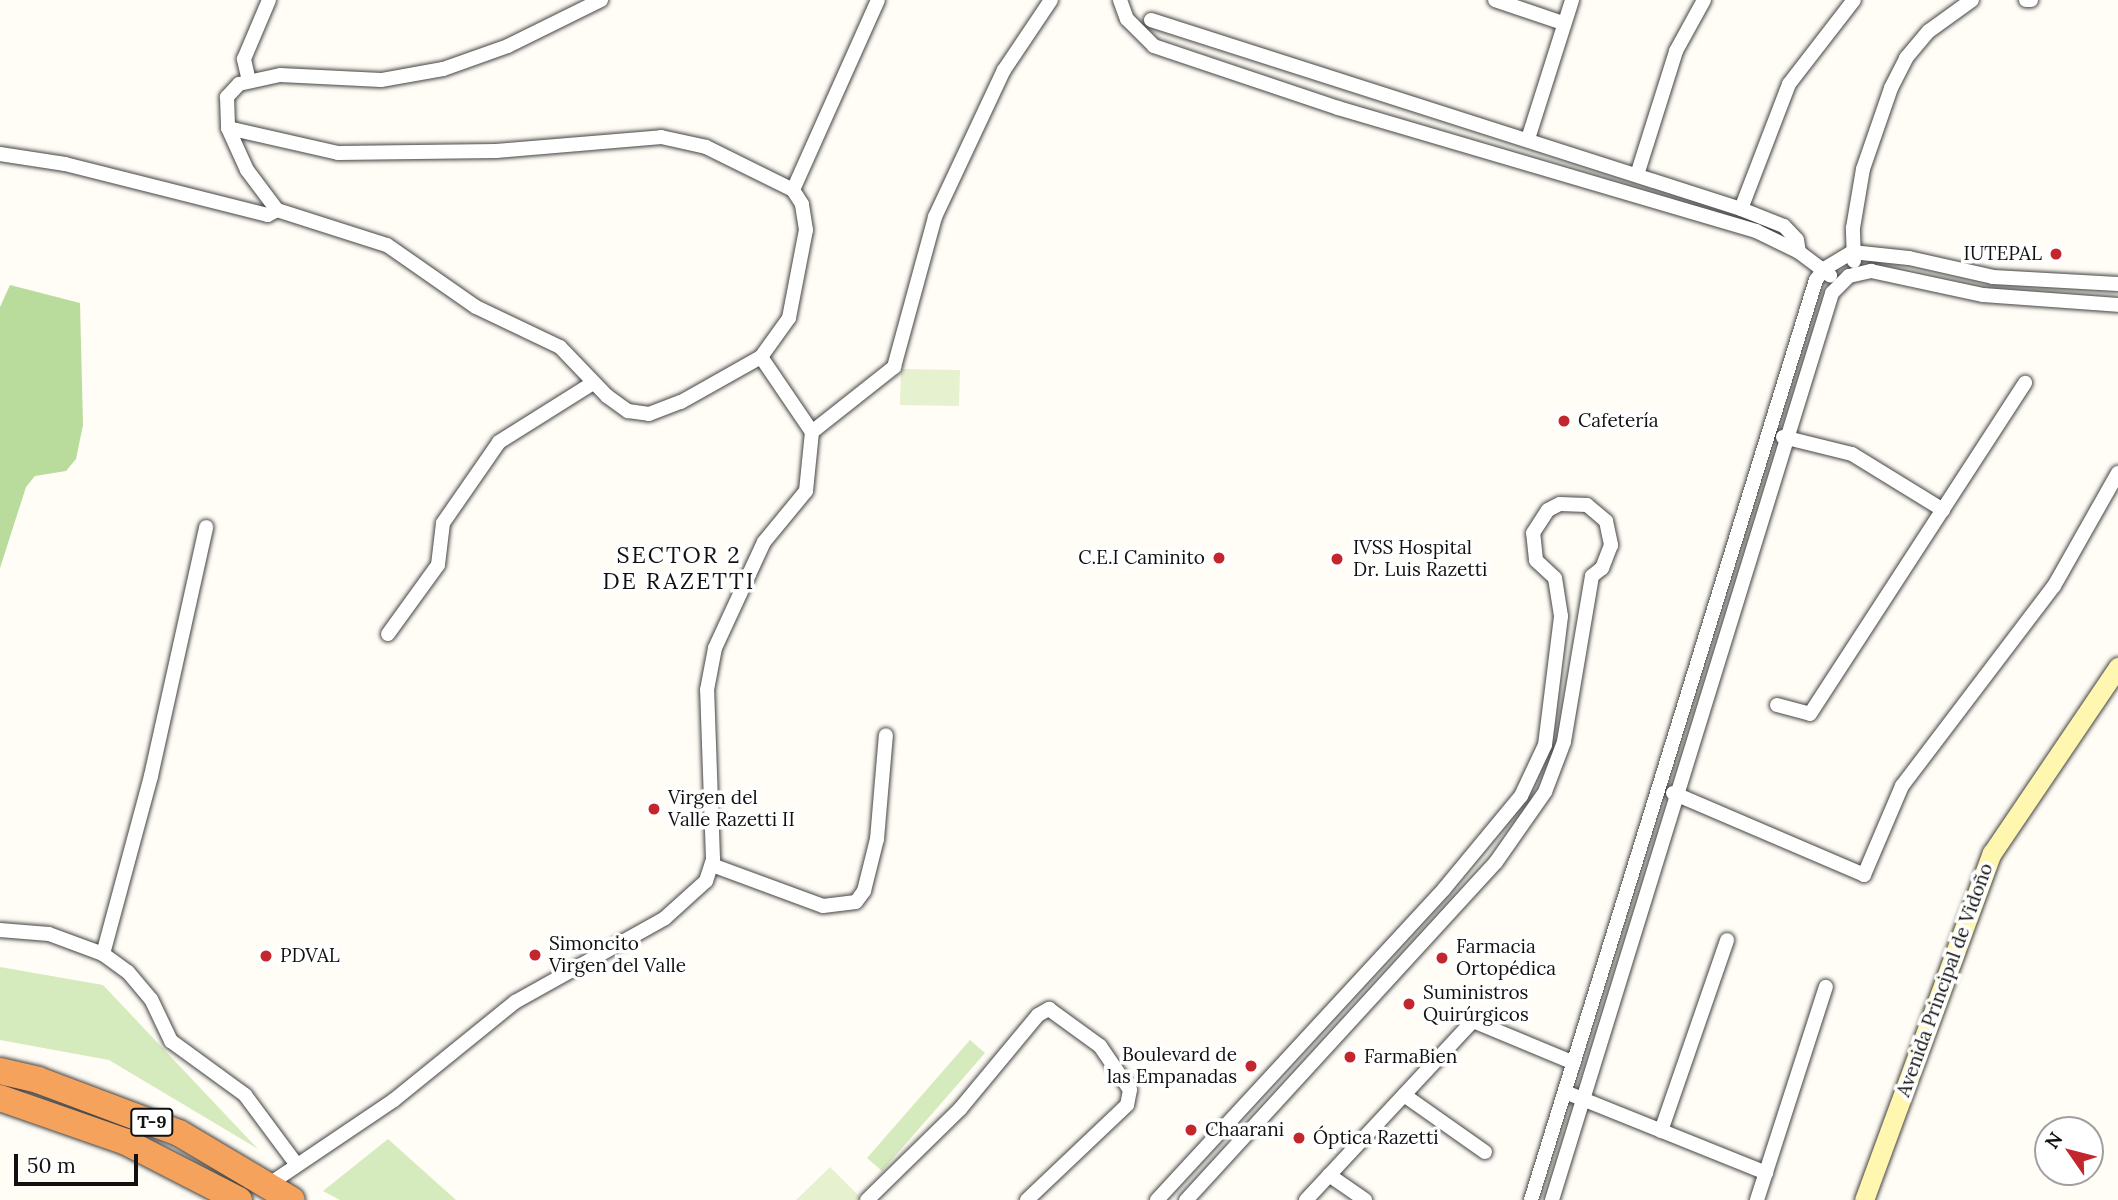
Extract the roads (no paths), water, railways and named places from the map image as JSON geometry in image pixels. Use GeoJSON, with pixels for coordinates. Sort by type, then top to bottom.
{"type":"FeatureCollection","features":[{"type":"Feature","properties":{"kind":"highway","name":"T-9"},"geometry":{"type":"LineString","coordinates":[[0,1071],[38,1080],[179,1133],[284,1195]]}},
{"type":"Feature","properties":{"kind":"highway","name":"T-9"},"geometry":{"type":"LineString","coordinates":[[0,1098],[125,1142],[239,1200]]}},
{"type":"Feature","properties":{"kind":"main road","name":"Avenida Principal de Vidoño"},"geometry":{"type":"LineString","coordinates":[[1864,1200],[1992,853],[2118,667]]}},
{"type":"Feature","properties":{"kind":"street"},"geometry":{"type":"LineString","coordinates":[[249,81],[244,59],[269,0]]}},
{"type":"Feature","properties":{"kind":"street"},"geometry":{"type":"LineString","coordinates":[[229,128],[338,153],[496,151],[661,136],[706,147],[793,190],[802,204],[806,230],[789,318],[761,358],[681,402],[649,414],[628,411],[593,383],[560,347],[476,307],[387,245],[277,210],[247,170],[229,128],[228,92],[249,81],[280,75],[381,80],[443,69],[558,25],[601,0]]}},
{"type":"Feature","properties":{"kind":"street"},"geometry":{"type":"LineString","coordinates":[[793,190],[878,0]]}},
{"type":"Feature","properties":{"kind":"street"},"geometry":{"type":"LineString","coordinates":[[812,432],[894,367],[935,217],[1004,70],[1051,0]]}},
{"type":"Feature","properties":{"kind":"street"},"geometry":{"type":"LineString","coordinates":[[1120,0],[1127,19],[1154,46],[1338,108],[1756,231],[1799,252],[1840,284]]}},
{"type":"Feature","properties":{"kind":"street"},"geometry":{"type":"LineString","coordinates":[[1495,0],[1563,23]]}},
{"type":"Feature","properties":{"kind":"street"},"geometry":{"type":"LineString","coordinates":[[1528,139],[1572,0]]}},
{"type":"Feature","properties":{"kind":"street"},"geometry":{"type":"LineString","coordinates":[[1637,175],[1676,51],[1704,0]]}},
{"type":"Feature","properties":{"kind":"street"},"geometry":{"type":"LineString","coordinates":[[1741,209],[1788,83],[1854,0]]}},
{"type":"Feature","properties":{"kind":"street"},"geometry":{"type":"LineString","coordinates":[[1857,272],[1852,252],[1863,169],[1891,88],[1906,58],[1928,31],[1972,0]]}},
{"type":"Feature","properties":{"kind":"street"},"geometry":{"type":"LineString","coordinates":[[1151,20],[1741,209],[1784,226],[1797,240],[1799,252]]}},
{"type":"Feature","properties":{"kind":"street"},"geometry":{"type":"LineString","coordinates":[[0,154],[65,164],[268,215],[277,210]]}},
{"type":"Feature","properties":{"kind":"street"},"geometry":{"type":"LineString","coordinates":[[1531,1200],[1816,280],[1824,269],[1852,252],[1909,258],[1993,276],[2118,284]]}},
{"type":"Feature","properties":{"kind":"street"},"geometry":{"type":"LineString","coordinates":[[1552,1200],[1681,794],[1790,438],[1816,340],[1840,284],[1857,272],[1983,295],[2118,305]]}},
{"type":"Feature","properties":{"kind":"street"},"geometry":{"type":"LineString","coordinates":[[284,1195],[298,1165],[394,1100],[515,1002],[684,905],[701,888],[712,865],[710,667],[752,564],[806,491],[812,432],[761,358]]}},
{"type":"Feature","properties":{"kind":"street"},"geometry":{"type":"LineString","coordinates":[[388,635],[438,565],[443,523],[499,442],[593,383]]}},
{"type":"Feature","properties":{"kind":"street"},"geometry":{"type":"LineString","coordinates":[[1777,705],[1810,714],[2025,383]]}},
{"type":"Feature","properties":{"kind":"street"},"geometry":{"type":"LineString","coordinates":[[1769,436],[1790,438],[1852,454],[1943,510]]}},
{"type":"Feature","properties":{"kind":"street"},"geometry":{"type":"LineString","coordinates":[[1660,789],[1681,794],[1864,875],[1902,786],[2054,586],[2118,473]]}},
{"type":"Feature","properties":{"kind":"street"},"geometry":{"type":"LineString","coordinates":[[1157,1200],[1444,889],[1521,796],[1545,745],[1561,616],[1555,579],[1536,559],[1533,533],[1548,510],[1560,504],[1587,505],[1606,521],[1611,545],[1602,568],[1592,576],[1564,742],[1545,792],[1496,862],[1186,1200]]}},
{"type":"Feature","properties":{"kind":"street"},"geometry":{"type":"LineString","coordinates":[[103,954],[154,764],[206,527]]}},
{"type":"Feature","properties":{"kind":"street"},"geometry":{"type":"LineString","coordinates":[[712,865],[823,906],[856,902],[864,891],[877,839],[886,735]]}},
{"type":"Feature","properties":{"kind":"street"},"geometry":{"type":"LineString","coordinates":[[0,930],[50,934],[103,954],[140,985],[178,1048],[256,1106],[298,1165]]}},
{"type":"Feature","properties":{"kind":"street"},"geometry":{"type":"LineString","coordinates":[[1661,1131],[1727,940]]}},
{"type":"Feature","properties":{"kind":"street"},"geometry":{"type":"LineString","coordinates":[[1757,1200],[1826,987]]}},
{"type":"Feature","properties":{"kind":"street"},"geometry":{"type":"LineString","coordinates":[[867,1200],[960,1109],[1038,1015],[1049,1009],[1100,1046],[1130,1090],[1127,1105],[1027,1200]]}},
{"type":"Feature","properties":{"kind":"street"},"geometry":{"type":"LineString","coordinates":[[1306,1200],[1473,1021],[1574,1063]]}},
{"type":"Feature","properties":{"kind":"street"},"geometry":{"type":"LineString","coordinates":[[1565,1092],[1766,1173]]}},
{"type":"Feature","properties":{"kind":"street"},"geometry":{"type":"LineString","coordinates":[[1405,1095],[1485,1152]]}},
{"type":"Feature","properties":{"kind":"street"},"geometry":{"type":"LineString","coordinates":[[1329,1175],[1365,1200]]}},
{"type":"Feature","properties":{"kind":"place","name":"IUTEPAL"},"geometry":{"type":"Point","coordinates":[2056,254]}},
{"type":"Feature","properties":{"kind":"place","name":"Cafetería"},"geometry":{"type":"Point","coordinates":[1564,421]}},
{"type":"Feature","properties":{"kind":"place","name":"C.E.I Caminito"},"geometry":{"type":"Point","coordinates":[1219,558]}},
{"type":"Feature","properties":{"kind":"place","name":"IVSS Hospital Dr. Luis Razetti"},"geometry":{"type":"Point","coordinates":[1337,559]}},
{"type":"Feature","properties":{"kind":"place","name":"Virgen del Valle Razetti II"},"geometry":{"type":"Point","coordinates":[654,809]}},
{"type":"Feature","properties":{"kind":"place","name":"Simoncito Virgen del Valle"},"geometry":{"type":"Point","coordinates":[535,955]}},
{"type":"Feature","properties":{"kind":"place","name":"PDVAL"},"geometry":{"type":"Point","coordinates":[266,956]}},
{"type":"Feature","properties":{"kind":"place","name":"Farmacia Ortopédica"},"geometry":{"type":"Point","coordinates":[1442,958]}},
{"type":"Feature","properties":{"kind":"place","name":"Suministros Quirúrgicos"},"geometry":{"type":"Point","coordinates":[1409,1004]}},
{"type":"Feature","properties":{"kind":"place","name":"FarmaBien"},"geometry":{"type":"Point","coordinates":[1350,1057]}},
{"type":"Feature","properties":{"kind":"place","name":"Boulevard de las Empanadas"},"geometry":{"type":"Point","coordinates":[1251,1066]}},
{"type":"Feature","properties":{"kind":"place","name":"Chaarani"},"geometry":{"type":"Point","coordinates":[1191,1130]}},
{"type":"Feature","properties":{"kind":"place","name":"Óptica Razetti"},"geometry":{"type":"Point","coordinates":[1299,1138]}},
{"type":"Feature","properties":{"kind":"district","name":"SECTOR 2 DE RAZETTI"},"geometry":{"type":"Point","coordinates":[679,568]}}]}
